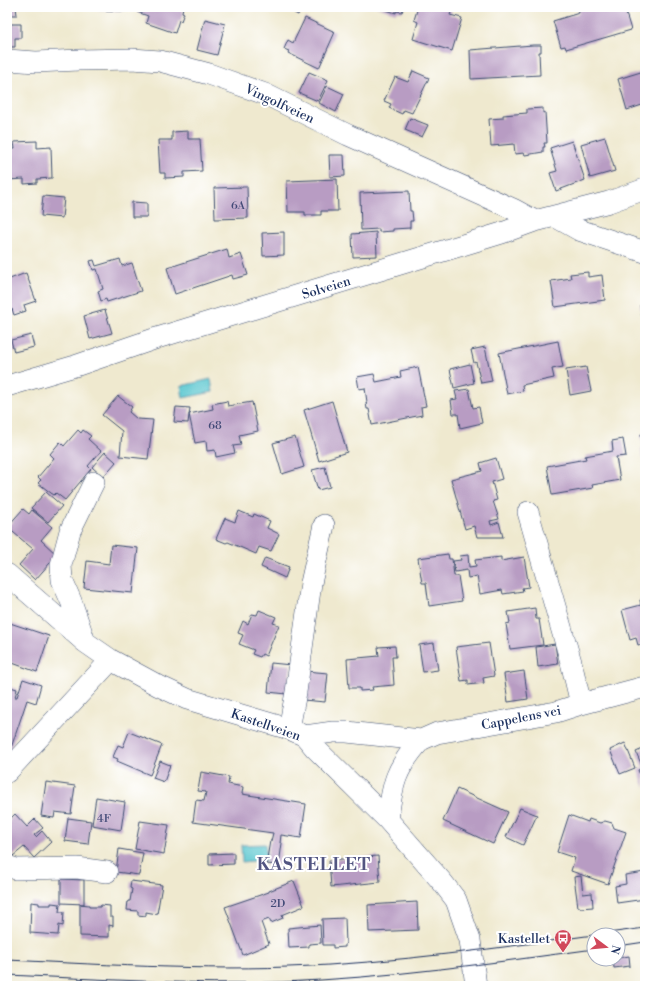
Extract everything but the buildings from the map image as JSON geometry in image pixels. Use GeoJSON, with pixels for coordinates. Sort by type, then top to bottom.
{"type":"FeatureCollection","features":[{"type":"Feature","properties":{"kind":"street","name":"Vingolfveien"},"geometry":{"type":"LineString","coordinates":[[7,60],[36,62],[132,59],[160,61],[209,74],[265,94],[348,135],[513,209],[545,218],[645,252]]}},
{"type":"Feature","properties":{"kind":"street","name":"Solveien"},"geometry":{"type":"LineString","coordinates":[[7,386],[75,366],[157,338],[502,233],[545,218],[609,202],[645,189]]}},
{"type":"Feature","properties":{"kind":"street"},"geometry":{"type":"LineString","coordinates":[[86,642],[62,580],[61,565],[70,531],[94,482]]}},
{"type":"Feature","properties":{"kind":"street"},"geometry":{"type":"LineString","coordinates":[[528,512],[571,662],[581,704]]}},
{"type":"Feature","properties":{"kind":"street"},"geometry":{"type":"LineString","coordinates":[[297,733],[298,678],[311,583],[324,525]]}},
{"type":"Feature","properties":{"kind":"street","name":"Kastellveien"},"geometry":{"type":"LineString","coordinates":[[9,581],[110,660],[187,699],[297,733],[315,748],[388,820],[456,900],[470,940],[476,986]]}},
{"type":"Feature","properties":{"kind":"street"},"geometry":{"type":"LineString","coordinates":[[7,772],[110,660]]}},
{"type":"Feature","properties":{"kind":"street","name":"Cappelens vei"},"geometry":{"type":"LineString","coordinates":[[388,820],[390,794],[397,773],[409,754],[421,740],[437,733],[556,712],[645,687]]}},
{"type":"Feature","properties":{"kind":"street","name":"Cappelens vei"},"geometry":{"type":"LineString","coordinates":[[297,733],[347,732],[421,740]]}},
{"type":"Feature","properties":{"kind":"street"},"geometry":{"type":"LineString","coordinates":[[7,866],[16,869],[77,868],[107,872]]}},
{"type":"Feature","properties":{"kind":"water"},"geometry":{"type":"Polygon","coordinates":[[[211,379],[213,392],[183,398],[181,386],[211,379]]]}},
{"type":"Feature","properties":{"kind":"water"},"geometry":{"type":"Polygon","coordinates":[[[265,844],[267,860],[242,862],[241,845],[265,844]]]}},
{"type":"Feature","properties":{"kind":"tram line"},"geometry":{"type":"LineString","coordinates":[[7,960],[208,968],[329,965],[448,954],[645,928]]}},
{"type":"Feature","properties":{"kind":"tram line"},"geometry":{"type":"LineString","coordinates":[[626,945],[645,942]]}},
{"type":"Feature","properties":{"kind":"tram line"},"geometry":{"type":"LineString","coordinates":[[7,975],[179,982],[282,982],[360,977],[477,965],[586,950]]}},
{"type":"Feature","properties":{"kind":"place","name":"Kastellet"},"geometry":{"type":"Point","coordinates":[563,953]}},
{"type":"Feature","properties":{"kind":"district","name":"KASTELLET"},"geometry":{"type":"Point","coordinates":[314,864]}}]}
